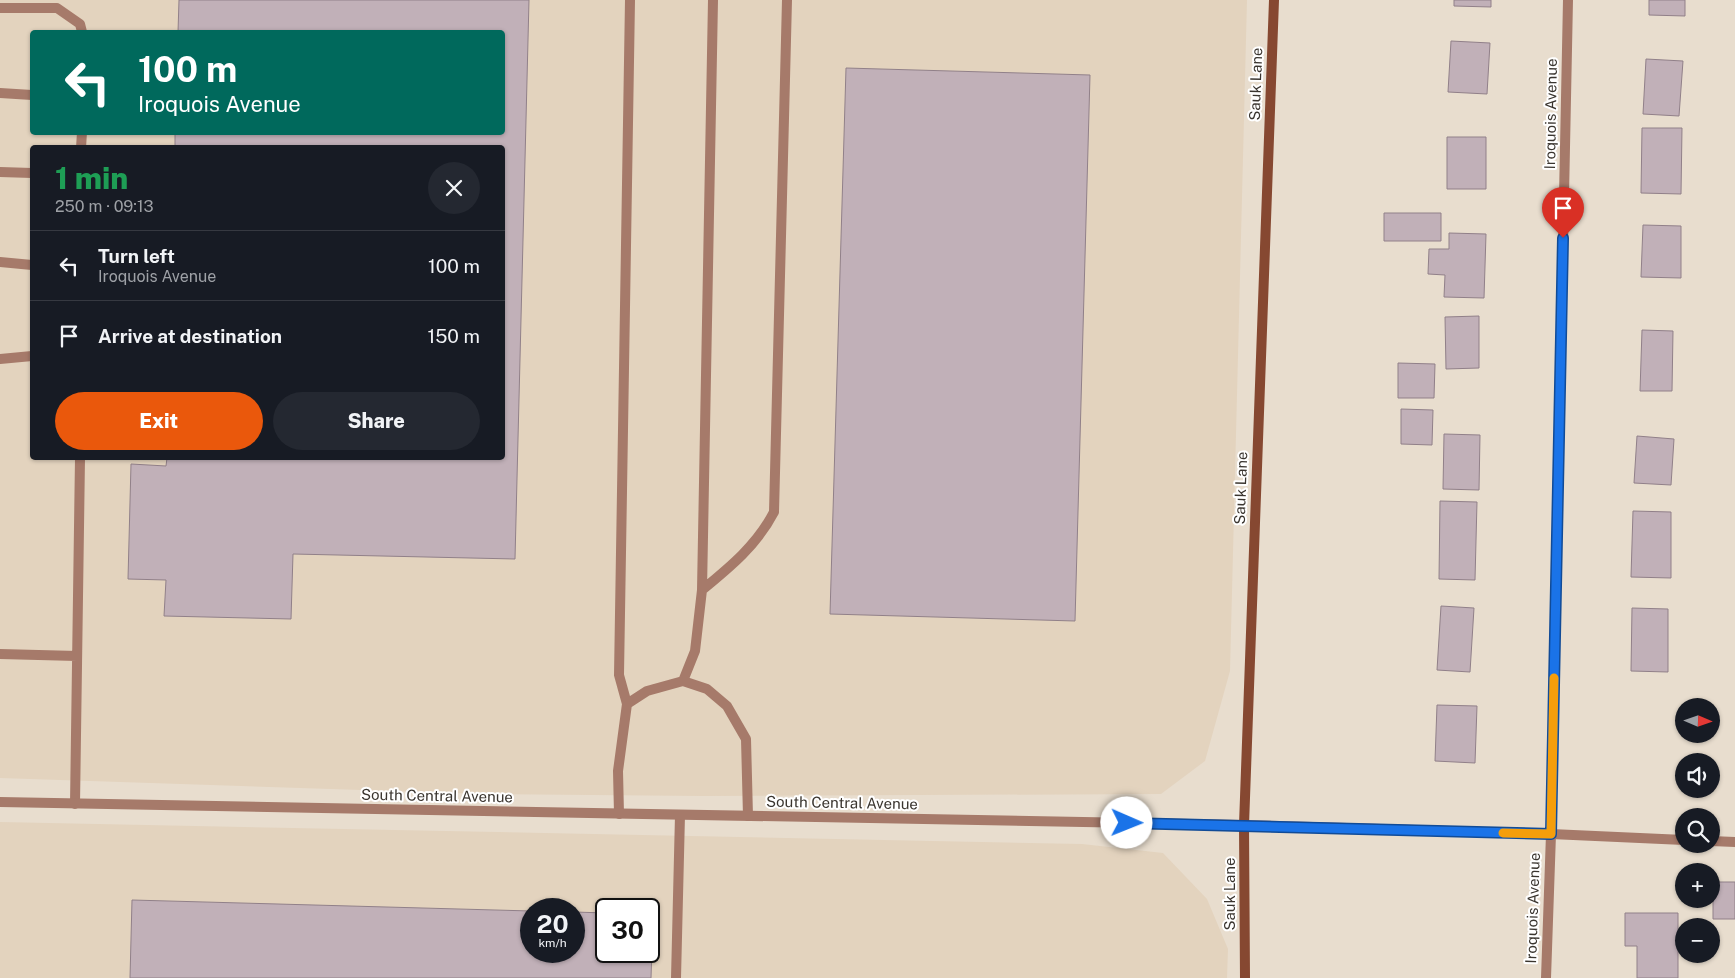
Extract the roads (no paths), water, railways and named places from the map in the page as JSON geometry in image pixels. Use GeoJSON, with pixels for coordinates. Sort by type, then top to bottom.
{"type":"FeatureCollection","features":[{"type":"Feature","properties":{"kind":"street"},"geometry":{"type":"LineString","coordinates":[[619,814],[618,771],[627,704],[619,675],[630,0]]}},
{"type":"Feature","properties":{"kind":"street"},"geometry":{"type":"LineString","coordinates":[[682,681],[695,651],[702,590],[713,0]]}},
{"type":"Feature","properties":{"kind":"street"},"geometry":{"type":"LineString","coordinates":[[702,590],[742,556],[766,528],[774,512],[787,0]]}},
{"type":"Feature","properties":{"kind":"street","name":"Sauk Lane"},"geometry":{"type":"LineString","coordinates":[[1245,978],[1244,825],[1274,0]]}},
{"type":"Feature","properties":{"kind":"street","name":"Iroquois Avenue"},"geometry":{"type":"LineString","coordinates":[[1546,978],[1551,834],[1568,0]]}},
{"type":"Feature","properties":{"kind":"street"},"geometry":{"type":"LineString","coordinates":[[0,8],[57,8],[80,24],[82,30]]}},
{"type":"Feature","properties":{"kind":"street"},"geometry":{"type":"LineString","coordinates":[[0,93],[30,95]]}},
{"type":"Feature","properties":{"kind":"street"},"geometry":{"type":"LineString","coordinates":[[0,172],[30,173]]}},
{"type":"Feature","properties":{"kind":"street"},"geometry":{"type":"LineString","coordinates":[[0,262],[30,265]]}},
{"type":"Feature","properties":{"kind":"street"},"geometry":{"type":"LineString","coordinates":[[0,359],[30,356]]}},
{"type":"Feature","properties":{"kind":"street"},"geometry":{"type":"LineString","coordinates":[[75,804],[80,460]]}},
{"type":"Feature","properties":{"kind":"street"},"geometry":{"type":"LineString","coordinates":[[0,654],[77,656]]}},
{"type":"Feature","properties":{"kind":"street"},"geometry":{"type":"LineString","coordinates":[[627,704],[647,691],[682,681],[707,689],[727,706],[746,739],[748,816]]}},
{"type":"Feature","properties":{"kind":"street","name":"South Central Avenue"},"geometry":{"type":"LineString","coordinates":[[0,802],[1244,825],[1675,840]]}},
{"type":"Feature","properties":{"kind":"street"},"geometry":{"type":"LineString","coordinates":[[676,978],[680,815]]}},
{"type":"Feature","properties":{"kind":"street"},"geometry":{"type":"LineString","coordinates":[[1720,841],[1735,842]]}}]}
